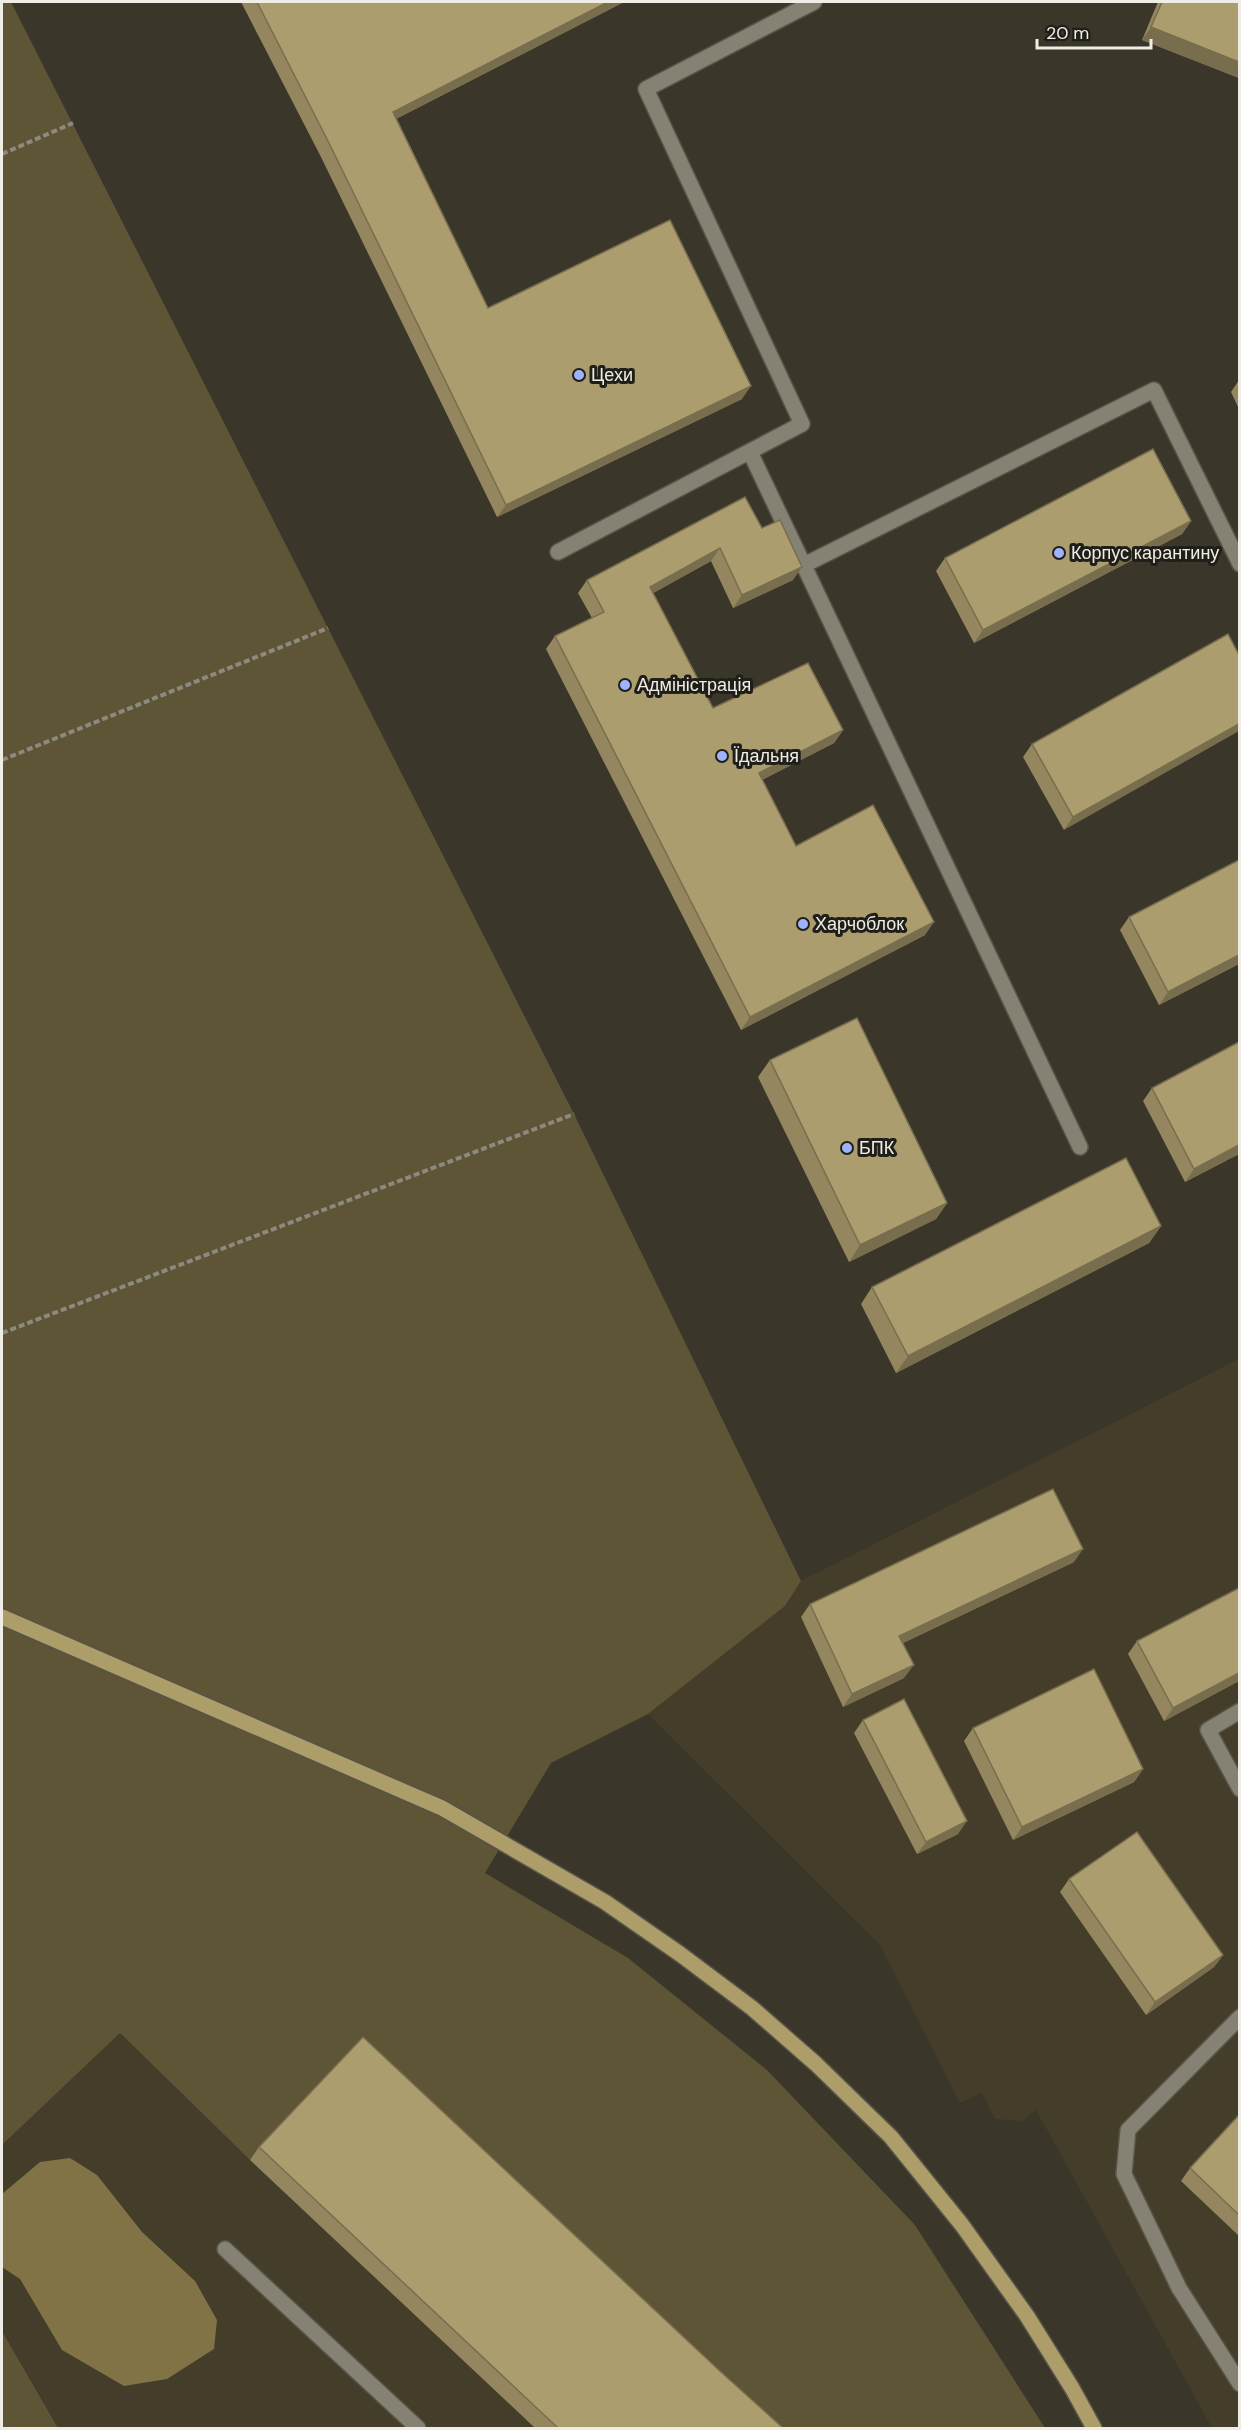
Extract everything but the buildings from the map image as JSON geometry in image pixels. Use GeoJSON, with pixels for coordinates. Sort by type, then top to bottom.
{"type":"FeatureCollection","features":[{"type":"Feature","properties":{"kind":"main road"},"geometry":{"type":"LineString","coordinates":[[2,1617],[441,1808],[605,1902],[752,2008],[816,2064],[891,2137],[962,2225],[1020,2307],[1072,2388],[1094,2428]]}},
{"type":"Feature","properties":{"kind":"lane"},"geometry":{"type":"LineString","coordinates":[[558,552],[802,424],[646,89],[814,2]]}},
{"type":"Feature","properties":{"kind":"lane"},"geometry":{"type":"LineString","coordinates":[[804,565],[1154,390],[1239,564]]}},
{"type":"Feature","properties":{"kind":"lane"},"geometry":{"type":"LineString","coordinates":[[750,452],[1080,1148]]}},
{"type":"Feature","properties":{"kind":"lane"},"geometry":{"type":"LineString","coordinates":[[1239,1711],[1208,1730],[1239,1789]]}},
{"type":"Feature","properties":{"kind":"lane"},"geometry":{"type":"LineString","coordinates":[[1239,2017],[1128,2130],[1124,2174],[1179,2288],[1239,2384]]}},
{"type":"Feature","properties":{"kind":"lane"},"geometry":{"type":"LineString","coordinates":[[225,2249],[418,2428]]}},
{"type":"Feature","properties":{"kind":"path"},"geometry":{"type":"LineString","coordinates":[[2,154],[72,123]]}},
{"type":"Feature","properties":{"kind":"path"},"geometry":{"type":"LineString","coordinates":[[2,760],[328,628]]}},
{"type":"Feature","properties":{"kind":"path"},"geometry":{"type":"LineString","coordinates":[[2,1333],[574,1114]]}},
{"type":"Feature","properties":{"kind":"shaded area"},"geometry":{"type":"Polygon","coordinates":[[[2,2],[11,2],[574,1114],[801,1581],[785,1606],[648,1714],[551,1763],[485,1873],[628,1958],[767,2070],[915,2225],[1045,2428],[760,2428],[354,2050],[250,2160],[120,2033],[2,2145],[2,2]]]}},
{"type":"Feature","properties":{"kind":"shaded area"},"geometry":{"type":"Polygon","coordinates":[[[1239,1359],[1239,2428],[1212,2428],[1036,2110],[1023,2121],[995,2119],[982,2093],[960,2103],[880,1945],[648,1714],[785,1606],[801,1581],[1239,1359]]]}},
{"type":"Feature","properties":{"kind":"shaded area"},"geometry":{"type":"Polygon","coordinates":[[[120,2033],[250,2160],[760,2428],[59,2428],[2,2331],[2,2145],[120,2033]]]}},
{"type":"Feature","properties":{"kind":"shaded area"},"geometry":{"type":"Polygon","coordinates":[[[70,2158],[97,2175],[142,2232],[195,2281],[217,2320],[214,2349],[167,2379],[124,2386],[62,2350],[20,2279],[2,2267],[2,2194],[40,2162],[70,2158]]]}},
{"type":"Feature","properties":{"kind":"shaded area"},"geometry":{"type":"Polygon","coordinates":[[[2,2331],[57,2426],[59,2428],[2,2428],[2,2331]]]}},
{"type":"Feature","properties":{"kind":"place","name":"Цехи"},"geometry":{"type":"Point","coordinates":[579,375]}},
{"type":"Feature","properties":{"kind":"place","name":"Корпус карантину"},"geometry":{"type":"Point","coordinates":[1059,553]}},
{"type":"Feature","properties":{"kind":"place","name":"Адміністрація"},"geometry":{"type":"Point","coordinates":[625,685]}},
{"type":"Feature","properties":{"kind":"place","name":"Їдальня"},"geometry":{"type":"Point","coordinates":[722,756]}},
{"type":"Feature","properties":{"kind":"place","name":"Харчоблок"},"geometry":{"type":"Point","coordinates":[803,924]}},
{"type":"Feature","properties":{"kind":"place","name":"БПК"},"geometry":{"type":"Point","coordinates":[847,1148]}}]}
